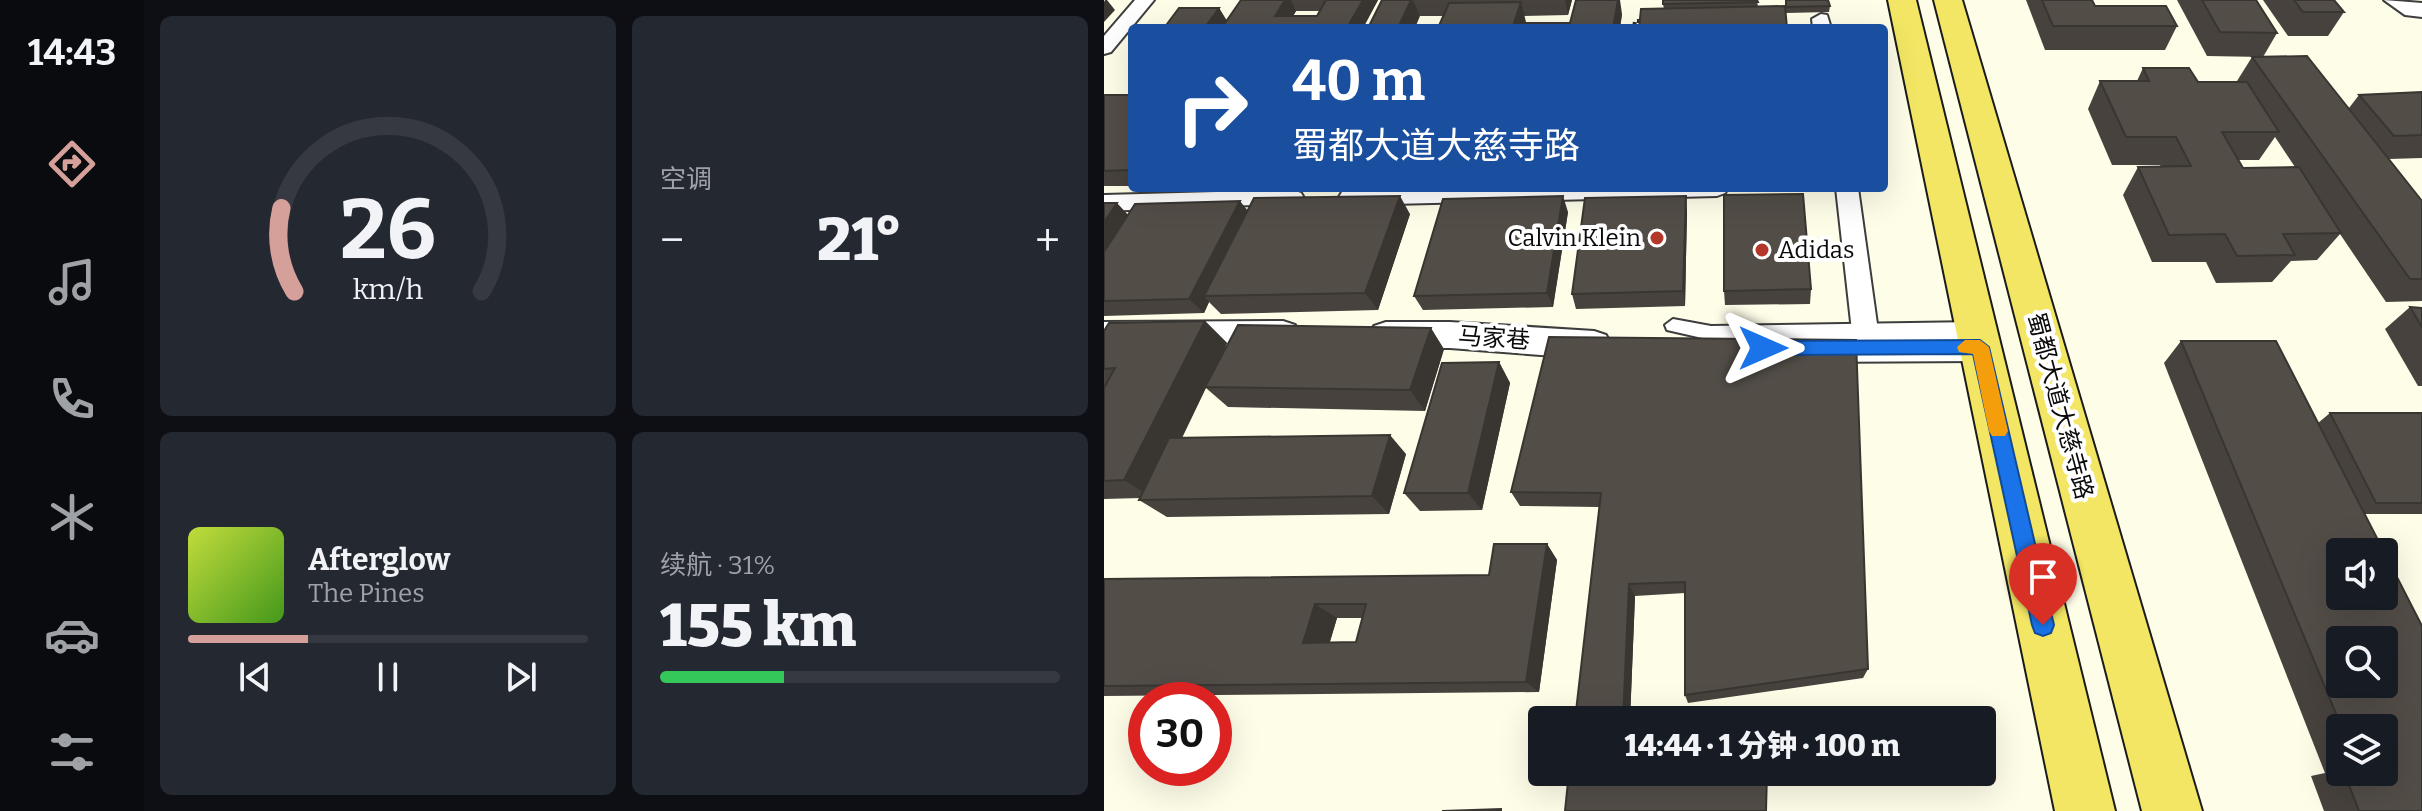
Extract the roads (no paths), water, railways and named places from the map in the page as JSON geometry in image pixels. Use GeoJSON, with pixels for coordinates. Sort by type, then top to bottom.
{"type":"FeatureCollection","features":[{"type":"Feature","properties":{"kind":"main road"},"geometry":{"type":"LineString","coordinates":[[1902,0],[2085,811]]}},
{"type":"Feature","properties":{"kind":"main road","name":"蜀都大道大慈寺路"},"geometry":{"type":"LineString","coordinates":[[1948,0],[2172,811]]}},
{"type":"Feature","properties":{"kind":"street"},"geometry":{"type":"LineString","coordinates":[[1104,48],[1145,0]]}},
{"type":"Feature","properties":{"kind":"street"},"geometry":{"type":"LineString","coordinates":[[2395,0],[2413,10],[2422,10]]}},
{"type":"Feature","properties":{"kind":"street"},"geometry":{"type":"LineString","coordinates":[[1104,203],[1158,195],[1321,197],[1537,192]]}},
{"type":"Feature","properties":{"kind":"street"},"geometry":{"type":"LineString","coordinates":[[1848,192],[1865,331]]}},
{"type":"Feature","properties":{"kind":"street"},"geometry":{"type":"LineString","coordinates":[[1104,335],[1311,334]]}},
{"type":"Feature","properties":{"kind":"street","name":"马家巷"},"geometry":{"type":"LineString","coordinates":[[1357,335],[1650,340],[1978,338]]}},
{"type":"Feature","properties":{"kind":"lane"},"geometry":{"type":"LineString","coordinates":[[1650,340],[1711,333],[1865,331],[1978,338]]}},
{"type":"Feature","properties":{"kind":"place","name":"Calvin Klein"},"geometry":{"type":"Point","coordinates":[1657,238]}},
{"type":"Feature","properties":{"kind":"place","name":"Adidas"},"geometry":{"type":"Point","coordinates":[1762,250]}}]}
